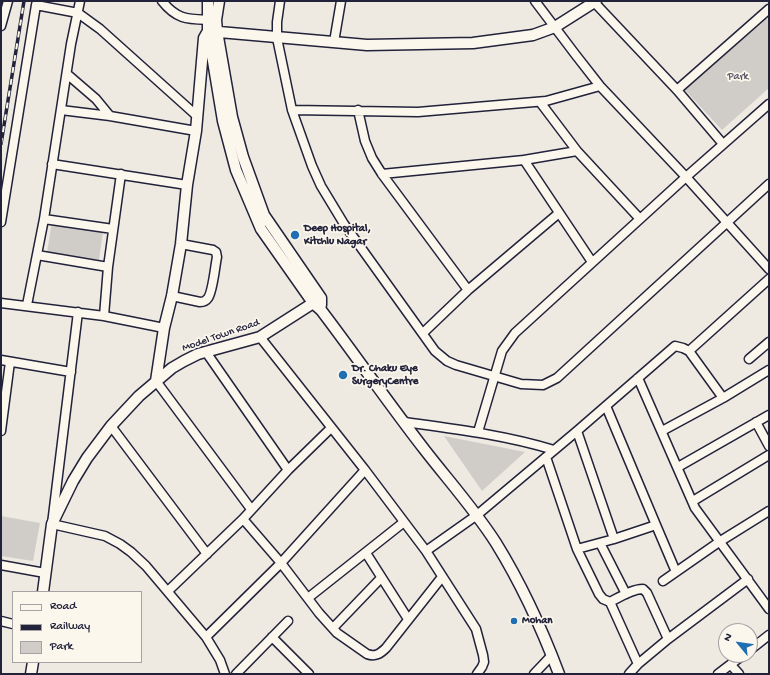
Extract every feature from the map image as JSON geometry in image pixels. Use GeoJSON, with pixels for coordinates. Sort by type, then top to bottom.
{"type":"FeatureCollection","features":[{"type":"Feature","properties":{"kind":"street"},"geometry":{"type":"LineString","coordinates":[[1,26],[8,1]]}},
{"type":"Feature","properties":{"kind":"street"},"geometry":{"type":"LineString","coordinates":[[27,306],[44,219],[66,74],[80,1]]}},
{"type":"Feature","properties":{"kind":"street"},"geometry":{"type":"LineString","coordinates":[[162,1],[173,12],[183,18],[211,20]]}},
{"type":"Feature","properties":{"kind":"street"},"geometry":{"type":"LineString","coordinates":[[208,1],[212,31],[239,144],[264,215],[317,301],[321,310],[496,542],[538,620],[560,674]]}},
{"type":"Feature","properties":{"kind":"street"},"geometry":{"type":"LineString","coordinates":[[211,20],[219,1]]}},
{"type":"Feature","properties":{"kind":"street"},"geometry":{"type":"LineString","coordinates":[[280,1],[277,22],[278,38],[292,110],[312,166],[331,204],[435,351],[447,361],[456,365],[520,384],[543,385],[557,378],[769,184]]}},
{"type":"Feature","properties":{"kind":"street"},"geometry":{"type":"LineString","coordinates":[[334,42],[341,1]]}},
{"type":"Feature","properties":{"kind":"street"},"geometry":{"type":"LineString","coordinates":[[535,1],[600,86],[686,177],[769,269]]}},
{"type":"Feature","properties":{"kind":"street"},"geometry":{"type":"LineString","coordinates":[[251,510],[156,381],[164,328],[172,296],[181,244],[187,185],[196,131],[204,38],[212,31],[367,45],[473,43],[533,35],[555,27],[595,2],[678,90],[723,144]]}},
{"type":"Feature","properties":{"kind":"street"},"geometry":{"type":"LineString","coordinates":[[1,222],[37,3],[78,13],[100,29],[197,116]]}},
{"type":"Feature","properties":{"kind":"street"},"geometry":{"type":"LineString","coordinates":[[678,90],[769,9]]}},
{"type":"Feature","properties":{"kind":"street"},"geometry":{"type":"LineString","coordinates":[[66,74],[96,99],[110,116]]}},
{"type":"Feature","properties":{"kind":"street"},"geometry":{"type":"LineString","coordinates":[[292,110],[418,112],[540,102],[600,86]]}},
{"type":"Feature","properties":{"kind":"street"},"geometry":{"type":"LineString","coordinates":[[540,102],[577,151],[640,219]]}},
{"type":"Feature","properties":{"kind":"street"},"geometry":{"type":"LineString","coordinates":[[478,432],[502,351],[520,327],[769,104]]}},
{"type":"Feature","properties":{"kind":"street"},"geometry":{"type":"LineString","coordinates":[[61,110],[110,116],[196,131]]}},
{"type":"Feature","properties":{"kind":"street"},"geometry":{"type":"LineString","coordinates":[[358,110],[365,141],[372,158],[382,174],[468,290]]}},
{"type":"Feature","properties":{"kind":"street"},"geometry":{"type":"LineString","coordinates":[[382,174],[524,160],[577,151]]}},
{"type":"Feature","properties":{"kind":"street"},"geometry":{"type":"LineString","coordinates":[[524,160],[592,262]]}},
{"type":"Feature","properties":{"kind":"street"},"geometry":{"type":"LineString","coordinates":[[52,164],[187,185]]}},
{"type":"Feature","properties":{"kind":"street"},"geometry":{"type":"LineString","coordinates":[[104,316],[108,266],[121,174]]}},
{"type":"Feature","properties":{"kind":"street"},"geometry":{"type":"LineString","coordinates":[[423,333],[468,290],[558,213]]}},
{"type":"Feature","properties":{"kind":"street"},"geometry":{"type":"LineString","coordinates":[[44,219],[113,229]]}},
{"type":"Feature","properties":{"kind":"street"},"geometry":{"type":"LineString","coordinates":[[172,296],[204,302],[210,294],[217,257],[216,252],[213,250],[181,244]]}},
{"type":"Feature","properties":{"kind":"street"},"geometry":{"type":"LineString","coordinates":[[37,255],[108,266]]}},
{"type":"Feature","properties":{"kind":"street"},"geometry":{"type":"LineString","coordinates":[[689,351],[769,279]]}},
{"type":"Feature","properties":{"kind":"street","name":"Model Town Road"},"geometry":{"type":"LineString","coordinates":[[43,591],[52,524],[73,480],[87,458],[111,426],[139,396],[172,368],[184,361],[206,352],[260,337],[317,301]]}},
{"type":"Feature","properties":{"kind":"street"},"geometry":{"type":"LineString","coordinates":[[1,303],[78,312],[164,328]]}},
{"type":"Feature","properties":{"kind":"street"},"geometry":{"type":"LineString","coordinates":[[78,312],[52,524],[105,536],[120,544],[146,566],[206,637],[220,660],[225,674]]}},
{"type":"Feature","properties":{"kind":"street"},"geometry":{"type":"LineString","coordinates":[[260,337],[365,470],[426,551],[476,629],[484,662],[478,674]]}},
{"type":"Feature","properties":{"kind":"street"},"geometry":{"type":"LineString","coordinates":[[749,359],[769,342]]}},
{"type":"Feature","properties":{"kind":"street"},"geometry":{"type":"LineString","coordinates":[[426,551],[477,515],[675,346],[689,351],[723,398]]}},
{"type":"Feature","properties":{"kind":"street"},"geometry":{"type":"LineString","coordinates":[[206,352],[288,470]]}},
{"type":"Feature","properties":{"kind":"street"},"geometry":{"type":"LineString","coordinates":[[1,360],[71,372]]}},
{"type":"Feature","properties":{"kind":"street"},"geometry":{"type":"LineString","coordinates":[[1,431],[10,362]]}},
{"type":"Feature","properties":{"kind":"street"},"geometry":{"type":"LineString","coordinates":[[662,432],[769,370]]}},
{"type":"Feature","properties":{"kind":"street"},"geometry":{"type":"LineString","coordinates":[[638,378],[696,508],[719,542],[769,609]]}},
{"type":"Feature","properties":{"kind":"street"},"geometry":{"type":"LineString","coordinates":[[606,406],[676,572]]}},
{"type":"Feature","properties":{"kind":"street"},"geometry":{"type":"LineString","coordinates":[[678,467],[769,415]]}},
{"type":"Feature","properties":{"kind":"street"},"geometry":{"type":"LineString","coordinates":[[404,422],[478,432],[528,442],[554,450]]}},
{"type":"Feature","properties":{"kind":"street"},"geometry":{"type":"LineString","coordinates":[[756,422],[769,446]]}},
{"type":"Feature","properties":{"kind":"street"},"geometry":{"type":"LineString","coordinates":[[111,426],[207,554]]}},
{"type":"Feature","properties":{"kind":"street"},"geometry":{"type":"LineString","coordinates":[[168,591],[243,519],[288,470],[332,428]]}},
{"type":"Feature","properties":{"kind":"street"},"geometry":{"type":"LineString","coordinates":[[577,431],[614,539]]}},
{"type":"Feature","properties":{"kind":"street"},"geometry":{"type":"LineString","coordinates":[[693,502],[769,455]]}},
{"type":"Feature","properties":{"kind":"street"},"geometry":{"type":"LineString","coordinates":[[546,457],[577,549],[599,594],[603,599],[610,602],[638,664]]}},
{"type":"Feature","properties":{"kind":"street"},"geometry":{"type":"LineString","coordinates":[[206,637],[281,563],[365,470]]}},
{"type":"Feature","properties":{"kind":"street"},"geometry":{"type":"LineString","coordinates":[[663,581],[719,542],[769,511]]}},
{"type":"Feature","properties":{"kind":"street"},"geometry":{"type":"LineString","coordinates":[[243,519],[281,563],[319,613],[338,633],[367,654],[376,655],[386,648],[442,577]]}},
{"type":"Feature","properties":{"kind":"street"},"geometry":{"type":"LineString","coordinates":[[308,598],[404,522]]}},
{"type":"Feature","properties":{"kind":"street"},"geometry":{"type":"LineString","coordinates":[[577,549],[614,539],[656,524]]}},
{"type":"Feature","properties":{"kind":"street"},"geometry":{"type":"LineString","coordinates":[[600,543],[626,594]]}},
{"type":"Feature","properties":{"kind":"street"},"geometry":{"type":"LineString","coordinates":[[366,553],[408,619]]}},
{"type":"Feature","properties":{"kind":"street"},"geometry":{"type":"LineString","coordinates":[[1,565],[45,573]]}},
{"type":"Feature","properties":{"kind":"street"},"geometry":{"type":"LineString","coordinates":[[333,628],[381,578]]}},
{"type":"Feature","properties":{"kind":"street"},"geometry":{"type":"LineString","coordinates":[[629,674],[638,664],[668,639],[748,579]]}},
{"type":"Feature","properties":{"kind":"street"},"geometry":{"type":"LineString","coordinates":[[610,602],[641,589],[647,593],[668,639]]}},
{"type":"Feature","properties":{"kind":"street"},"geometry":{"type":"LineString","coordinates":[[236,674],[288,621]]}},
{"type":"Feature","properties":{"kind":"street"},"geometry":{"type":"LineString","coordinates":[[1,622],[12,624]]}},
{"type":"Feature","properties":{"kind":"street"},"geometry":{"type":"LineString","coordinates":[[758,644],[769,635]]}},
{"type":"Feature","properties":{"kind":"street"},"geometry":{"type":"LineString","coordinates":[[272,637],[306,673]]}},
{"type":"Feature","properties":{"kind":"street"},"geometry":{"type":"LineString","coordinates":[[534,674],[552,655]]}},
{"type":"Feature","properties":{"kind":"street"},"geometry":{"type":"LineString","coordinates":[[31,674],[33,663]]}},
{"type":"Feature","properties":{"kind":"street"},"geometry":{"type":"LineString","coordinates":[[718,674],[733,663]]}},
{"type":"Feature","properties":{"kind":"street"},"geometry":{"type":"LineString","coordinates":[[731,665],[739,674]]}},
{"type":"Feature","properties":{"kind":"green space","name":"Park"},"geometry":{"type":"Polygon","coordinates":[[[763,14],[769,21],[769,88],[722,130],[684,89],[763,14]]]}},
{"type":"Feature","properties":{"kind":"green space"},"geometry":{"type":"Polygon","coordinates":[[[52,222],[103,231],[99,260],[47,252],[52,222]]]}},
{"type":"Feature","properties":{"kind":"green space"},"geometry":{"type":"Polygon","coordinates":[[[444,436],[525,452],[482,491],[444,436]]]}},
{"type":"Feature","properties":{"kind":"green space"},"geometry":{"type":"Polygon","coordinates":[[[1,516],[40,523],[33,561],[1,556],[1,516]]]}},
{"type":"Feature","properties":{"kind":"railway"},"geometry":{"type":"LineString","coordinates":[[1,144],[24,1]]}},
{"type":"Feature","properties":{"kind":"place","name":"Deep Hospital, Kitchlu Nagar"},"geometry":{"type":"Point","coordinates":[295,235]}},
{"type":"Feature","properties":{"kind":"place","name":"Dr. Chaku Eye SurgeryCentre"},"geometry":{"type":"Point","coordinates":[343,375]}},
{"type":"Feature","properties":{"kind":"place","name":"Mohan"},"geometry":{"type":"Point","coordinates":[514,621]}}]}
